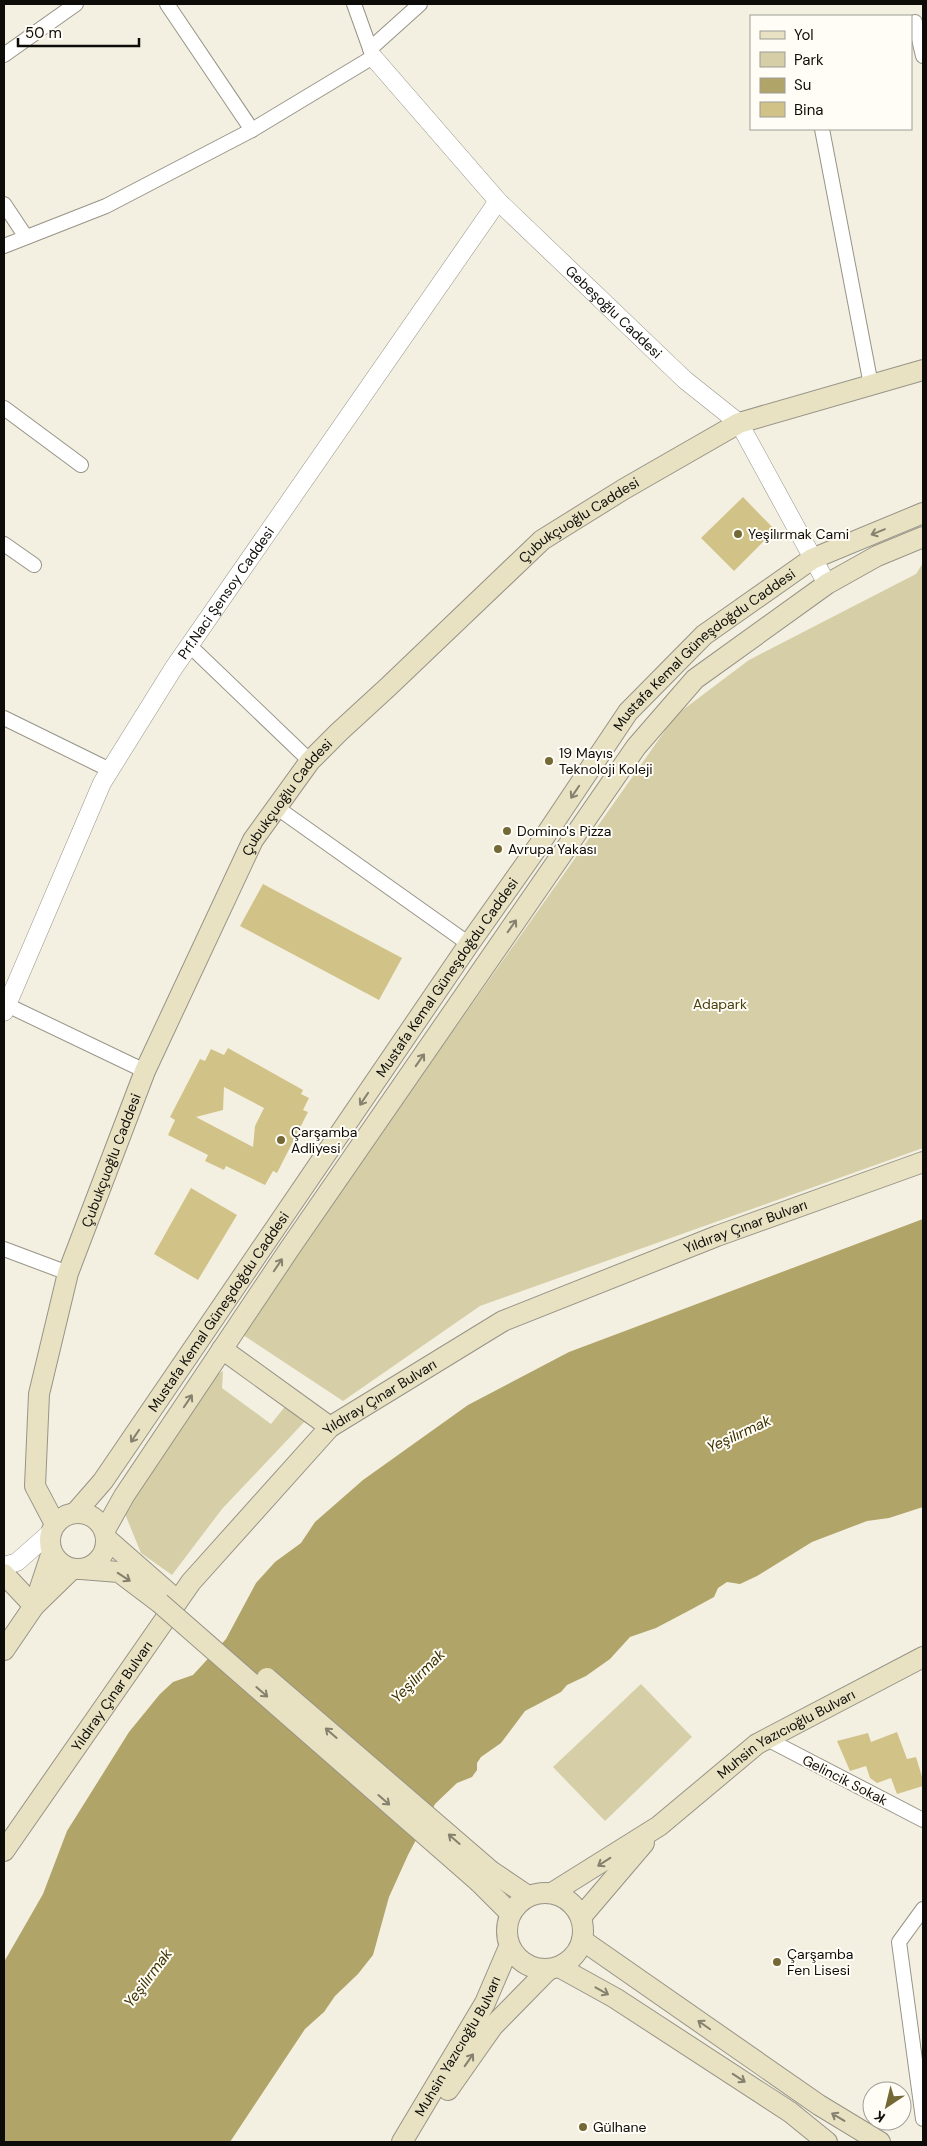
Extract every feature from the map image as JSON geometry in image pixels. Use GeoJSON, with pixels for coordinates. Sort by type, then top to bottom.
{"type":"FeatureCollection","features":[{"type":"Feature","properties":{"kind":"main road","name":"Çubukçuoğlu Caddesi"},"geometry":{"type":"LineString","coordinates":[[53,1528],[35,1486],[39,1394],[68,1273],[145,1071],[253,840],[310,761],[542,540],[624,489],[739,423],[923,370]]}},
{"type":"Feature","properties":{"kind":"main road","name":"Mustafa Kemal Güneşdoğdu Caddesi"},"geometry":{"type":"LineString","coordinates":[[76,1512],[104,1481],[469,944],[540,845],[628,712],[704,635],[812,560],[923,514]]}},
{"type":"Feature","properties":{"kind":"main road","name":"Mustafa Kemal Güneşdoğdu Caddesi"},"geometry":{"type":"LineString","coordinates":[[106,1534],[124,1496],[290,1248],[636,747],[694,679],[827,584],[877,556],[923,537]]}},
{"type":"Feature","properties":{"kind":"main road","name":"Yıldıray Çınar Bulvarı"},"geometry":{"type":"LineString","coordinates":[[4,1850],[191,1582],[330,1427],[503,1321],[717,1236],[923,1162]]}},
{"type":"Feature","properties":{"kind":"main road"},"geometry":{"type":"LineString","coordinates":[[222,1349],[330,1427]]}},
{"type":"Feature","properties":{"kind":"main road"},"geometry":{"type":"LineString","coordinates":[[165,1599],[119,1572],[76,1569],[57,1559],[52,1552],[50,1543],[53,1528],[60,1518],[76,1512],[93,1516],[100,1522],[106,1534],[165,1599],[485,1876],[510,1913]]}},
{"type":"Feature","properties":{"kind":"main road"},"geometry":{"type":"LineString","coordinates":[[4,1650],[34,1606],[76,1569],[97,1562],[103,1556],[106,1534]]}},
{"type":"Feature","properties":{"kind":"main road"},"geometry":{"type":"LineString","coordinates":[[34,1606],[52,1552]]}},
{"type":"Feature","properties":{"kind":"main road"},"geometry":{"type":"LineString","coordinates":[[4,1574],[34,1606]]}},
{"type":"Feature","properties":{"kind":"main road","name":"Muhsin Yazıcıoğlu Bulvarı"},"geometry":{"type":"LineString","coordinates":[[552,1893],[659,1826],[757,1744],[923,1657]]}},
{"type":"Feature","properties":{"kind":"main road","name":"Muhsin Yazıcıoğlu Bulvarı"},"geometry":{"type":"LineString","coordinates":[[580,1917],[659,1826]]}},
{"type":"Feature","properties":{"kind":"main road"},"geometry":{"type":"LineString","coordinates":[[485,1876],[528,1896]]}},
{"type":"Feature","properties":{"kind":"main road"},"geometry":{"type":"LineString","coordinates":[[552,1893],[564,1898],[573,1905],[580,1917],[583,1928],[582,1940],[578,1952],[569,1961],[554,1968],[536,1969],[516,1957],[509,1947],[506,1936],[506,1924],[510,1913],[518,1903],[528,1896],[552,1893]]}},
{"type":"Feature","properties":{"kind":"main road"},"geometry":{"type":"LineString","coordinates":[[582,1940],[819,2105],[880,2142]]}},
{"type":"Feature","properties":{"kind":"main road","name":"Muhsin Yazıcıoğlu Bulvarı"},"geometry":{"type":"LineString","coordinates":[[402,2142],[485,2003],[509,1947]]}},
{"type":"Feature","properties":{"kind":"main road"},"geometry":{"type":"LineString","coordinates":[[554,1968],[615,1998],[790,2112],[827,2142]]}},
{"type":"Feature","properties":{"kind":"main road","name":"Muhsin Yazıcıoğlu Bulvarı"},"geometry":{"type":"LineString","coordinates":[[410,2142],[493,2026],[554,1968]]}},
{"type":"Feature","properties":{"kind":"street"},"geometry":{"type":"LineString","coordinates":[[4,55],[76,4]]}},
{"type":"Feature","properties":{"kind":"street"},"geometry":{"type":"LineString","coordinates":[[168,4],[252,130]]}},
{"type":"Feature","properties":{"kind":"street"},"geometry":{"type":"LineString","coordinates":[[354,4],[371,53]]}},
{"type":"Feature","properties":{"kind":"street"},"geometry":{"type":"LineString","coordinates":[[4,246],[106,206],[252,130],[371,53],[420,4]]}},
{"type":"Feature","properties":{"kind":"street"},"geometry":{"type":"LineString","coordinates":[[916,22],[923,56]]}},
{"type":"Feature","properties":{"kind":"street","name":"Gebeşoğlu Caddesi"},"geometry":{"type":"LineString","coordinates":[[371,53],[498,201],[685,380],[739,423],[812,560],[827,584]]}},
{"type":"Feature","properties":{"kind":"street"},"geometry":{"type":"LineString","coordinates":[[822,130],[871,384]]}},
{"type":"Feature","properties":{"kind":"street","name":"Prf.Naci Şensoy Caddesi"},"geometry":{"type":"LineString","coordinates":[[5,1008],[102,783],[189,646],[498,201]]}},
{"type":"Feature","properties":{"kind":"street"},"geometry":{"type":"LineString","coordinates":[[4,204],[26,237]]}},
{"type":"Feature","properties":{"kind":"street"},"geometry":{"type":"LineString","coordinates":[[4,408],[81,465]]}},
{"type":"Feature","properties":{"kind":"street"},"geometry":{"type":"LineString","coordinates":[[4,544],[34,565]]}},
{"type":"Feature","properties":{"kind":"street"},"geometry":{"type":"LineString","coordinates":[[189,646],[310,761]]}},
{"type":"Feature","properties":{"kind":"street"},"geometry":{"type":"LineString","coordinates":[[4,718],[110,770]]}},
{"type":"Feature","properties":{"kind":"street"},"geometry":{"type":"LineString","coordinates":[[276,807],[469,944]]}},
{"type":"Feature","properties":{"kind":"street"},"geometry":{"type":"LineString","coordinates":[[5,1008],[145,1071]]}},
{"type":"Feature","properties":{"kind":"street"},"geometry":{"type":"LineString","coordinates":[[4,1249],[68,1273]]}},
{"type":"Feature","properties":{"kind":"street"},"geometry":{"type":"LineString","coordinates":[[4,1566],[17,1562],[53,1528]]}},
{"type":"Feature","properties":{"kind":"street","name":"Gelincik Sokak"},"geometry":{"type":"LineString","coordinates":[[767,1739],[923,1820]]}},
{"type":"Feature","properties":{"kind":"street"},"geometry":{"type":"LineString","coordinates":[[923,1909],[899,1942],[923,2119]]}},
{"type":"Feature","properties":{"kind":"green space","name":"Adapark"},"geometry":{"type":"Polygon","coordinates":[[[923,563],[923,1148],[480,1306],[343,1401],[240,1333],[676,715],[749,660],[916,574],[923,563]]]}},
{"type":"Feature","properties":{"kind":"green space"},"geometry":{"type":"Polygon","coordinates":[[[223,1371],[222,1388],[271,1424],[287,1404],[308,1418],[222,1509],[172,1575],[141,1553],[125,1514],[142,1480],[207,1380],[223,1371]]]}},
{"type":"Feature","properties":{"kind":"green space"},"geometry":{"type":"Polygon","coordinates":[[[641,1684],[692,1737],[605,1821],[553,1767],[641,1684]]]}},
{"type":"Feature","properties":{"kind":"water","name":"Yeşilırmak"},"geometry":{"type":"Polygon","coordinates":[[[923,1219],[923,1507],[889,1518],[867,1521],[812,1542],[757,1576],[740,1584],[727,1582],[718,1588],[714,1597],[656,1628],[630,1637],[610,1659],[586,1676],[567,1685],[561,1692],[525,1711],[501,1743],[481,1757],[477,1763],[477,1770],[472,1777],[457,1783],[435,1804],[408,1855],[389,1897],[373,1955],[358,1974],[335,1996],[324,2012],[305,2029],[230,2142],[4,2142],[4,1962],[43,1894],[67,1831],[129,1732],[160,1694],[173,1682],[193,1675],[226,1639],[256,1583],[275,1562],[301,1543],[315,1522],[363,1480],[468,1405],[569,1352],[923,1219]]]}},
{"type":"Feature","properties":{"kind":"building","name":"Yeşilırmak Cami"},"geometry":{"type":"Polygon","coordinates":[[[743,497],[775,530],[734,571],[701,538],[743,497]]]}},
{"type":"Feature","properties":{"kind":"building"},"geometry":{"type":"Polygon","coordinates":[[[263,884],[402,958],[379,1000],[240,926],[263,884]]]}},
{"type":"Feature","properties":{"kind":"building"},"geometry":{"type":"Polygon","coordinates":[[[228,1048],[303,1090],[301,1094],[309,1098],[303,1110],[308,1112],[277,1173],[273,1171],[265,1185],[226,1166],[224,1170],[205,1161],[208,1155],[168,1135],[175,1120],[170,1117],[200,1059],[205,1061],[211,1049],[224,1055],[228,1048]],[[224,1087],[223,1110],[196,1117],[253,1147],[255,1126],[264,1108],[224,1087]]]}},
{"type":"Feature","properties":{"kind":"building"},"geometry":{"type":"Polygon","coordinates":[[[191,1188],[237,1215],[198,1280],[154,1254],[191,1188]]]}},
{"type":"Feature","properties":{"kind":"building"},"geometry":{"type":"Polygon","coordinates":[[[897,1732],[907,1759],[916,1757],[923,1786],[897,1794],[891,1778],[877,1783],[870,1778],[866,1766],[850,1771],[837,1741],[868,1733],[871,1742],[897,1732]]]}},
{"type":"Feature","properties":{"kind":"place","name":"Yeşilırmak Cami"},"geometry":{"type":"Point","coordinates":[738,534]}},
{"type":"Feature","properties":{"kind":"place","name":"19 Mayıs Teknoloji Koleji"},"geometry":{"type":"Point","coordinates":[549,761]}},
{"type":"Feature","properties":{"kind":"place","name":"Domino's Pizza"},"geometry":{"type":"Point","coordinates":[507,831]}},
{"type":"Feature","properties":{"kind":"place","name":"Avrupa Yakası"},"geometry":{"type":"Point","coordinates":[498,849]}},
{"type":"Feature","properties":{"kind":"place","name":"Çarşamba Adliyesi"},"geometry":{"type":"Point","coordinates":[281,1140]}},
{"type":"Feature","properties":{"kind":"place","name":"Çarşamba Fen Lisesi"},"geometry":{"type":"Point","coordinates":[777,1962]}},
{"type":"Feature","properties":{"kind":"place","name":"Gülhane"},"geometry":{"type":"Point","coordinates":[583,2127]}}]}
